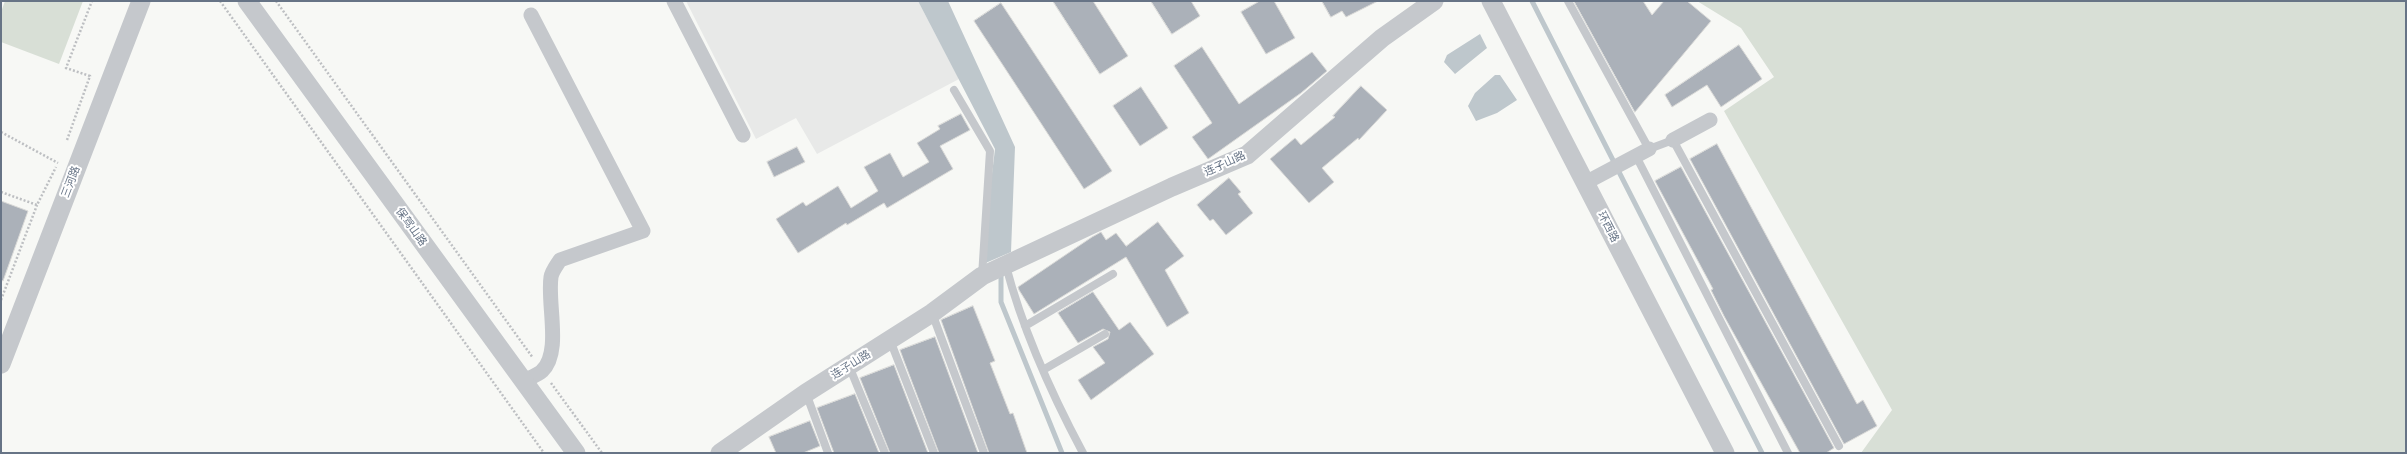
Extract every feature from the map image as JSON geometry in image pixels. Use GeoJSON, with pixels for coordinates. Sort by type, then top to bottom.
{"type":"FeatureCollection","features":[{"type":"Feature","properties":{"kind":"street","name":"三河路"},"geometry":{"type":"LineString","coordinates":[[1,364],[141,1]]}},
{"type":"Feature","properties":{"kind":"street","name":"保驾山路"},"geometry":{"type":"LineString","coordinates":[[247,1],[576,453]]}},
{"type":"Feature","properties":{"kind":"street"},"geometry":{"type":"LineString","coordinates":[[674,1],[743,135]]}},
{"type":"Feature","properties":{"kind":"street","name":"连子山路"},"geometry":{"type":"LineString","coordinates":[[720,453],[806,393],[932,313],[982,276],[1172,187],[1247,155],[1382,38],[1434,1]]}},
{"type":"Feature","properties":{"kind":"street","name":"环西路"},"geometry":{"type":"LineString","coordinates":[[1491,1],[1725,453]]}},
{"type":"Feature","properties":{"kind":"street"},"geometry":{"type":"LineString","coordinates":[[524,381],[542,371],[550,359],[554,348],[549,303],[552,275],[560,260],[643,231],[531,15]]}},
{"type":"Feature","properties":{"kind":"street"},"geometry":{"type":"LineString","coordinates":[[1673,140],[1710,120]]}},
{"type":"Feature","properties":{"kind":"street"},"geometry":{"type":"LineString","coordinates":[[1585,183],[1637,156]]}},
{"type":"Feature","properties":{"kind":"lane"},"geometry":{"type":"LineString","coordinates":[[1568,1],[1637,156],[1788,453]]}},
{"type":"Feature","properties":{"kind":"lane"},"geometry":{"type":"LineString","coordinates":[[954,90],[990,151],[982,276]]}},
{"type":"Feature","properties":{"kind":"lane"},"geometry":{"type":"LineString","coordinates":[[1637,156],[1673,140],[1839,446]]}},
{"type":"Feature","properties":{"kind":"lane"},"geometry":{"type":"LineString","coordinates":[[1006,266],[1052,396],[1083,453]]}},
{"type":"Feature","properties":{"kind":"lane"},"geometry":{"type":"LineString","coordinates":[[1026,326],[1113,274]]}},
{"type":"Feature","properties":{"kind":"lane"},"geometry":{"type":"LineString","coordinates":[[932,313],[984,453]]}},
{"type":"Feature","properties":{"kind":"lane"},"geometry":{"type":"LineString","coordinates":[[1043,370],[1105,334]]}},
{"type":"Feature","properties":{"kind":"lane"},"geometry":{"type":"LineString","coordinates":[[890,340],[934,453]]}},
{"type":"Feature","properties":{"kind":"lane"},"geometry":{"type":"LineString","coordinates":[[849,366],[885,453]]}},
{"type":"Feature","properties":{"kind":"lane"},"geometry":{"type":"LineString","coordinates":[[806,393],[828,453]]}},
{"type":"Feature","properties":{"kind":"path"},"geometry":{"type":"LineString","coordinates":[[66,141],[90,76],[66,68],[92,1]]}},
{"type":"Feature","properties":{"kind":"path"},"geometry":{"type":"LineString","coordinates":[[220,1],[544,453]]}},
{"type":"Feature","properties":{"kind":"path"},"geometry":{"type":"LineString","coordinates":[[276,1],[602,453]]}},
{"type":"Feature","properties":{"kind":"path"},"geometry":{"type":"LineString","coordinates":[[1,132],[58,163]]}},
{"type":"Feature","properties":{"kind":"path"},"geometry":{"type":"LineString","coordinates":[[1,300],[37,205],[61,156]]}},
{"type":"Feature","properties":{"kind":"path"},"geometry":{"type":"LineString","coordinates":[[1,192],[37,205]]}},
{"type":"Feature","properties":{"kind":"shaded area"},"geometry":{"type":"Polygon","coordinates":[[[5,1],[83,1],[59,64],[1,42],[1,12],[5,1]]]}},
{"type":"Feature","properties":{"kind":"shaded area"},"geometry":{"type":"Polygon","coordinates":[[[686,1],[918,1],[959,79],[817,154],[796,118],[756,139],[686,1]]]}},
{"type":"Feature","properties":{"kind":"shaded area"},"geometry":{"type":"Polygon","coordinates":[[[918,1],[948,1],[1015,147],[1011,252],[981,265],[995,149],[918,1]]]}},
{"type":"Feature","properties":{"kind":"shaded area"},"geometry":{"type":"Polygon","coordinates":[[[1697,1],[2406,1],[2406,453],[1861,453],[1892,410],[1724,111],[1774,77],[1741,28],[1697,1]]]}},
{"type":"Feature","properties":{"kind":"shaded area"},"geometry":{"type":"Polygon","coordinates":[[[1480,34],[1487,48],[1455,74],[1444,62],[1447,55],[1480,34]]]}},
{"type":"Feature","properties":{"kind":"shaded area"},"geometry":{"type":"Polygon","coordinates":[[[1495,75],[1500,75],[1517,100],[1497,113],[1476,121],[1468,106],[1475,93],[1495,75]]]}},
{"type":"Feature","properties":{"kind":"building"},"geometry":{"type":"Polygon","coordinates":[[[1053,1],[1093,1],[1128,56],[1100,74],[1053,1]]]}},
{"type":"Feature","properties":{"kind":"building"},"geometry":{"type":"Polygon","coordinates":[[[1151,1],[1191,1],[1200,16],[1172,34],[1151,1]]]}},
{"type":"Feature","properties":{"kind":"building"},"geometry":{"type":"Polygon","coordinates":[[[1260,1],[1274,1],[1295,38],[1266,54],[1241,12],[1260,1]]]}},
{"type":"Feature","properties":{"kind":"building"},"geometry":{"type":"Polygon","coordinates":[[[1322,1],[1378,1],[1346,17],[1342,11],[1331,17],[1322,1]]]}},
{"type":"Feature","properties":{"kind":"building"},"geometry":{"type":"Polygon","coordinates":[[[1574,1],[1643,1],[1652,15],[1664,1],[1687,1],[1711,21],[1635,112],[1574,1]]]}},
{"type":"Feature","properties":{"kind":"building"},"geometry":{"type":"Polygon","coordinates":[[[1001,3],[1112,171],[1084,189],[974,21],[1001,3]]]}},
{"type":"Feature","properties":{"kind":"building"},"geometry":{"type":"Polygon","coordinates":[[[1739,45],[1762,79],[1721,107],[1707,85],[1672,107],[1665,95],[1739,45]]]}},
{"type":"Feature","properties":{"kind":"building"},"geometry":{"type":"Polygon","coordinates":[[[1202,47],[1239,104],[1312,52],[1327,71],[1301,93],[1208,159],[1192,137],[1212,123],[1174,66],[1202,47]]]}},
{"type":"Feature","properties":{"kind":"building"},"geometry":{"type":"Polygon","coordinates":[[[1361,86],[1387,110],[1359,140],[1358,138],[1322,168],[1334,182],[1309,203],[1270,159],[1295,138],[1301,145],[1335,117],[1333,116],[1361,86]]]}},
{"type":"Feature","properties":{"kind":"building"},"geometry":{"type":"Polygon","coordinates":[[[1141,87],[1168,128],[1140,146],[1113,106],[1141,87]]]}},
{"type":"Feature","properties":{"kind":"building"},"geometry":{"type":"Polygon","coordinates":[[[961,114],[970,130],[940,146],[953,169],[887,208],[884,203],[847,225],[846,223],[798,253],[776,219],[803,202],[806,206],[838,186],[851,208],[878,191],[864,167],[890,153],[903,177],[929,162],[917,143],[940,129],[938,126],[961,114]]]}},
{"type":"Feature","properties":{"kind":"building"},"geometry":{"type":"Polygon","coordinates":[[[1717,144],[1857,404],[1863,400],[1877,426],[1844,444],[1690,159],[1717,144]]]}},
{"type":"Feature","properties":{"kind":"building"},"geometry":{"type":"Polygon","coordinates":[[[797,147],[805,162],[774,177],[767,162],[797,147]]]}},
{"type":"Feature","properties":{"kind":"building"},"geometry":{"type":"Polygon","coordinates":[[[1681,167],[1834,448],[1826,453],[1800,453],[1724,316],[1711,290],[1713,289],[1655,181],[1681,167]]]}},
{"type":"Feature","properties":{"kind":"building"},"geometry":{"type":"Polygon","coordinates":[[[1229,178],[1241,192],[1238,194],[1253,213],[1226,235],[1213,219],[1210,221],[1197,205],[1229,178]]]}},
{"type":"Feature","properties":{"kind":"building"},"geometry":{"type":"Polygon","coordinates":[[[1,201],[28,211],[3,281],[1,280],[1,201]]]}},
{"type":"Feature","properties":{"kind":"building"},"geometry":{"type":"Polygon","coordinates":[[[1158,222],[1184,256],[1165,270],[1189,313],[1167,327],[1126,257],[1034,314],[1019,290],[1018,287],[1101,232],[1106,240],[1116,233],[1126,246],[1158,222]]]}},
{"type":"Feature","properties":{"kind":"building"},"geometry":{"type":"Polygon","coordinates":[[[1093,292],[1119,330],[1130,322],[1154,354],[1091,400],[1078,380],[1105,363],[1093,347],[1108,339],[1110,332],[1103,329],[1078,343],[1058,313],[1093,292]]]}},
{"type":"Feature","properties":{"kind":"building"},"geometry":{"type":"Polygon","coordinates":[[[973,306],[995,361],[990,363],[1010,414],[1013,413],[1027,453],[989,453],[941,320],[973,306]]]}},
{"type":"Feature","properties":{"kind":"building"},"geometry":{"type":"Polygon","coordinates":[[[935,337],[978,453],[939,453],[904,361],[900,350],[935,337]]]}},
{"type":"Feature","properties":{"kind":"building"},"geometry":{"type":"Polygon","coordinates":[[[894,365],[928,453],[890,453],[860,378],[894,365]]]}},
{"type":"Feature","properties":{"kind":"building"},"geometry":{"type":"Polygon","coordinates":[[[855,394],[879,453],[834,453],[817,408],[855,394]]]}},
{"type":"Feature","properties":{"kind":"building"},"geometry":{"type":"Polygon","coordinates":[[[810,421],[820,446],[803,453],[776,453],[769,437],[810,421]]]}},
{"type":"Feature","properties":{"kind":"waterway"},"geometry":{"type":"LineString","coordinates":[[1532,1],[1762,453]]}},
{"type":"Feature","properties":{"kind":"waterway"},"geometry":{"type":"LineString","coordinates":[[1001,272],[1001,302],[1062,453]]}}]}
